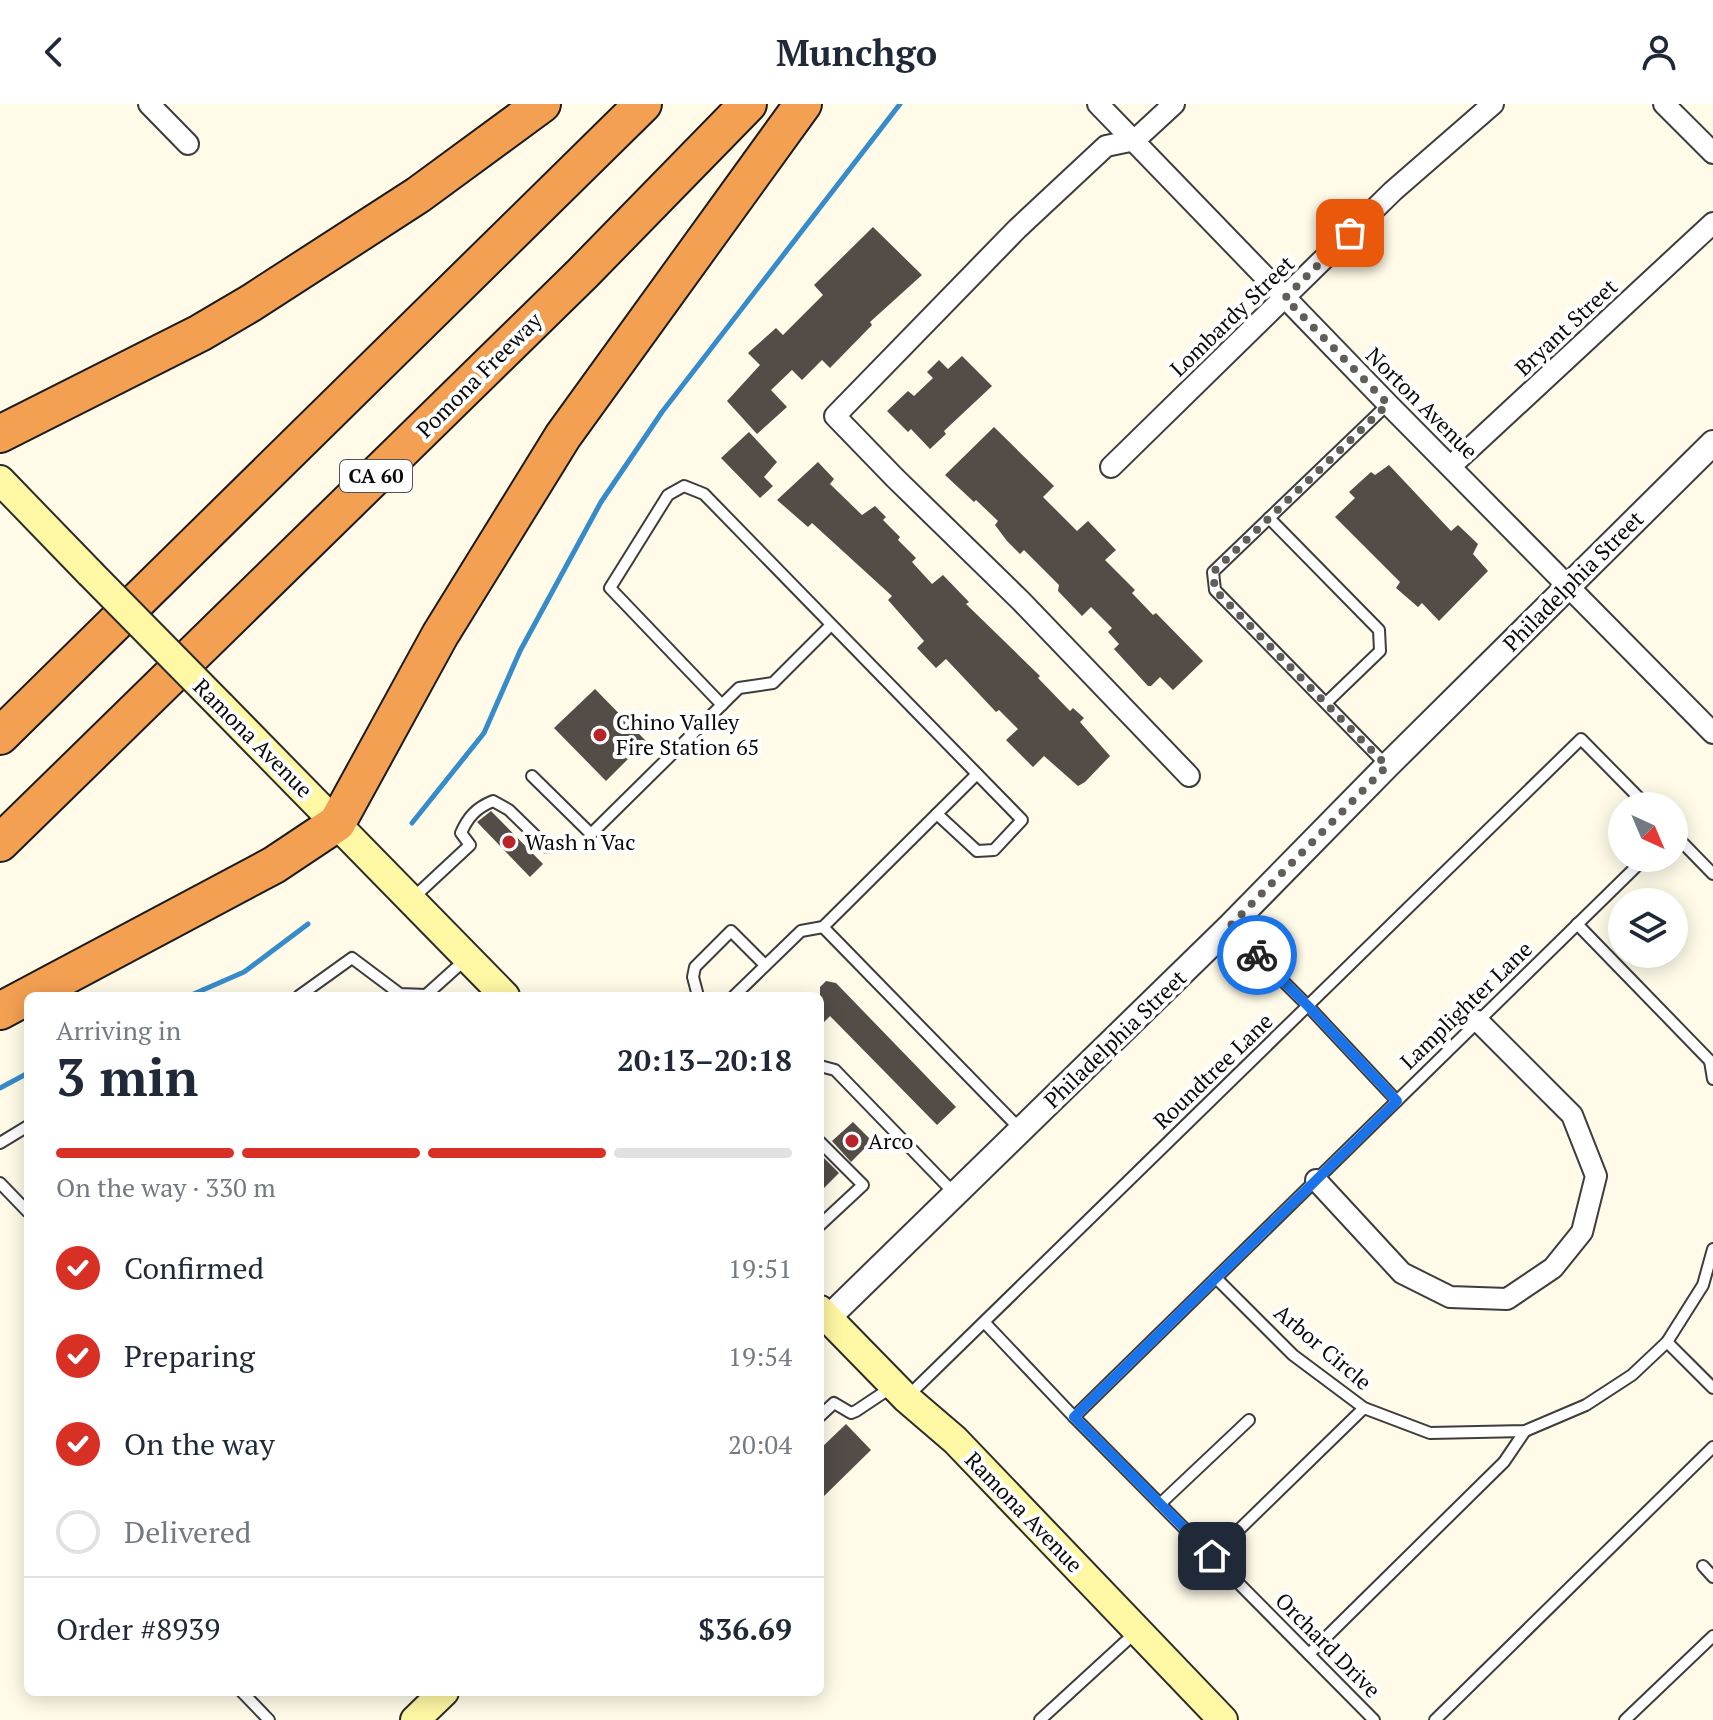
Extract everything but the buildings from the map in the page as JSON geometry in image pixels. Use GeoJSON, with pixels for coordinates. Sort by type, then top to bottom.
{"type":"FeatureCollection","features":[{"type":"Feature","properties":{"kind":"highway"},"geometry":{"type":"LineString","coordinates":[[0,434],[200,333],[251,303],[418,195],[542,104]]}},
{"type":"Feature","properties":{"kind":"highway"},"geometry":{"type":"LineString","coordinates":[[0,736],[643,104]]}},
{"type":"Feature","properties":{"kind":"highway","name":"Pomona Freeway"},"geometry":{"type":"LineString","coordinates":[[0,843],[571,285],[748,104]]}},
{"type":"Feature","properties":{"kind":"highway"},"geometry":{"type":"LineString","coordinates":[[36,992],[274,865],[337,823],[440,635],[563,436],[803,104]]}},
{"type":"Feature","properties":{"kind":"highway"},"geometry":{"type":"LineString","coordinates":[[0,1011],[24,998]]}},
{"type":"Feature","properties":{"kind":"main road","name":"Ramona Avenue"},"geometry":{"type":"LineString","coordinates":[[0,480],[501,992]]}},
{"type":"Feature","properties":{"kind":"main road","name":"Ramona Avenue"},"geometry":{"type":"LineString","coordinates":[[824,1319],[955,1440],[1223,1720]]}},
{"type":"Feature","properties":{"kind":"main road"},"geometry":{"type":"LineString","coordinates":[[415,1720],[440,1696]]}},
{"type":"Feature","properties":{"kind":"street"},"geometry":{"type":"LineString","coordinates":[[149,104],[188,144]]}},
{"type":"Feature","properties":{"kind":"street","name":"Norton Avenue"},"geometry":{"type":"LineString","coordinates":[[1098,104],[1713,733]]}},
{"type":"Feature","properties":{"kind":"street"},"geometry":{"type":"LineString","coordinates":[[1174,104],[1135,140],[1106,146],[1017,229],[835,416],[1021,601],[1189,776]]}},
{"type":"Feature","properties":{"kind":"street","name":"Lombardy Street"},"geometry":{"type":"LineString","coordinates":[[1111,467],[1393,191],[1493,104]]}},
{"type":"Feature","properties":{"kind":"street"},"geometry":{"type":"LineString","coordinates":[[1664,104],[1713,153]]}},
{"type":"Feature","properties":{"kind":"street","name":"Bryant Street"},"geometry":{"type":"LineString","coordinates":[[1451,466],[1713,223]]}},
{"type":"Feature","properties":{"kind":"street","name":"Philadelphia Street"},"geometry":{"type":"LineString","coordinates":[[824,1317],[956,1194],[1229,927],[1713,443]]}},
{"type":"Feature","properties":{"kind":"street"},"geometry":{"type":"LineString","coordinates":[[1316,1180],[1402,1273],[1450,1297],[1507,1299],[1553,1268],[1582,1232],[1596,1176],[1572,1115],[1478,1021]]}},
{"type":"Feature","properties":{"kind":"lane"},"geometry":{"type":"LineString","coordinates":[[1387,766],[1215,590],[1213,572],[1388,404]]}},
{"type":"Feature","properties":{"kind":"lane"},"geometry":{"type":"LineString","coordinates":[[722,705],[610,588],[668,495],[684,486],[704,494],[1022,820],[994,850],[977,851],[937,814]]}},
{"type":"Feature","properties":{"kind":"lane"},"geometry":{"type":"LineString","coordinates":[[1269,518],[1379,630],[1380,651],[1326,703]]}},
{"type":"Feature","properties":{"kind":"lane"},"geometry":{"type":"LineString","coordinates":[[532,776],[591,834],[739,688],[773,683],[831,625]]}},
{"type":"Feature","properties":{"kind":"lane","name":"Roundtree Lane"},"geometry":{"type":"LineString","coordinates":[[824,1412],[834,1403],[845,1411],[856,1411],[900,1392],[985,1323],[1581,739],[1633,792]]}},
{"type":"Feature","properties":{"kind":"lane"},"geometry":{"type":"LineString","coordinates":[[738,992],[801,931],[823,927],[977,774]]}},
{"type":"Feature","properties":{"kind":"lane"},"geometry":{"type":"LineString","coordinates":[[412,900],[470,845],[461,833],[480,806],[493,801],[509,810],[547,847]]}},
{"type":"Feature","properties":{"kind":"lane"},"geometry":{"type":"LineString","coordinates":[[1688,848],[1713,874]]}},
{"type":"Feature","properties":{"kind":"lane","name":"Lamplighter Lane"},"geometry":{"type":"LineString","coordinates":[[1074,1417],[1631,872]]}},
{"type":"Feature","properties":{"kind":"lane"},"geometry":{"type":"LineString","coordinates":[[1577,924],[1712,1062],[1713,1079]]}},
{"type":"Feature","properties":{"kind":"lane"},"geometry":{"type":"LineString","coordinates":[[823,927],[1021,1131]]}},
{"type":"Feature","properties":{"kind":"lane"},"geometry":{"type":"LineString","coordinates":[[1229,927],[1397,1101]]}},
{"type":"Feature","properties":{"kind":"lane"},"geometry":{"type":"LineString","coordinates":[[697,992],[693,977],[695,967],[731,931],[765,965]]}},
{"type":"Feature","properties":{"kind":"lane"},"geometry":{"type":"LineString","coordinates":[[429,992],[467,957]]}},
{"type":"Feature","properties":{"kind":"lane"},"geometry":{"type":"LineString","coordinates":[[305,992],[352,958],[397,992]]}},
{"type":"Feature","properties":{"kind":"lane"},"geometry":{"type":"LineString","coordinates":[[824,1067],[835,1070],[956,1194]]}},
{"type":"Feature","properties":{"kind":"lane"},"geometry":{"type":"LineString","coordinates":[[0,1143],[24,1128]]}},
{"type":"Feature","properties":{"kind":"lane"},"geometry":{"type":"LineString","coordinates":[[824,1146],[863,1185],[824,1221]]}},
{"type":"Feature","properties":{"kind":"lane"},"geometry":{"type":"LineString","coordinates":[[0,1183],[24,1208]]}},
{"type":"Feature","properties":{"kind":"lane","name":"Arbor Circle"},"geometry":{"type":"LineString","coordinates":[[1216,1278],[1293,1355],[1364,1408],[1430,1433],[1525,1431],[1586,1405],[1632,1375],[1667,1342],[1703,1285],[1713,1249]]}},
{"type":"Feature","properties":{"kind":"lane","name":"Orchard Drive"},"geometry":{"type":"LineString","coordinates":[[985,1323],[1374,1720]]}},
{"type":"Feature","properties":{"kind":"lane"},"geometry":{"type":"LineString","coordinates":[[1667,1342],[1713,1388]]}},
{"type":"Feature","properties":{"kind":"lane"},"geometry":{"type":"LineString","coordinates":[[1212,1556],[1364,1408]]}},
{"type":"Feature","properties":{"kind":"lane"},"geometry":{"type":"LineString","coordinates":[[1160,1504],[1249,1420]]}},
{"type":"Feature","properties":{"kind":"lane"},"geometry":{"type":"LineString","coordinates":[[1309,1654],[1504,1462],[1525,1431]]}},
{"type":"Feature","properties":{"kind":"lane"},"geometry":{"type":"LineString","coordinates":[[1435,1720],[1713,1447]]}},
{"type":"Feature","properties":{"kind":"lane"},"geometry":{"type":"LineString","coordinates":[[1703,1566],[1713,1577]]}},
{"type":"Feature","properties":{"kind":"lane"},"geometry":{"type":"LineString","coordinates":[[1040,1720],[1137,1630]]}},
{"type":"Feature","properties":{"kind":"lane"},"geometry":{"type":"LineString","coordinates":[[1625,1720],[1713,1636]]}},
{"type":"Feature","properties":{"kind":"lane"},"geometry":{"type":"LineString","coordinates":[[246,1696],[269,1720]]}},
{"type":"Feature","properties":{"kind":"waterway"},"geometry":{"type":"LineString","coordinates":[[412,823],[484,733],[520,651],[601,502],[662,412],[900,104]]}},
{"type":"Feature","properties":{"kind":"waterway"},"geometry":{"type":"LineString","coordinates":[[198,992],[244,972],[308,924]]}},
{"type":"Feature","properties":{"kind":"waterway"},"geometry":{"type":"LineString","coordinates":[[0,1088],[24,1075]]}},
{"type":"Feature","properties":{"kind":"way so far"},"geometry":{"type":"LineString","coordinates":[[1257,955],[1229,927],[1387,766],[1215,590],[1213,572],[1388,404],[1285,298],[1350,233]]}},
{"type":"Feature","properties":{"kind":"place","name":"Chino Valley Fire Station 65"},"geometry":{"type":"Point","coordinates":[600,735]}},
{"type":"Feature","properties":{"kind":"place","name":"Wash n Vac"},"geometry":{"type":"Point","coordinates":[509,842]}},
{"type":"Feature","properties":{"kind":"place","name":"Arco"},"geometry":{"type":"Point","coordinates":[852,1141]}},
{"type":"Feature","properties":{"kind":"route"},"geometry":{"type":"LineString","coordinates":[[1212,1556],[1074,1417],[1397,1101],[1257,955]]}}]}
